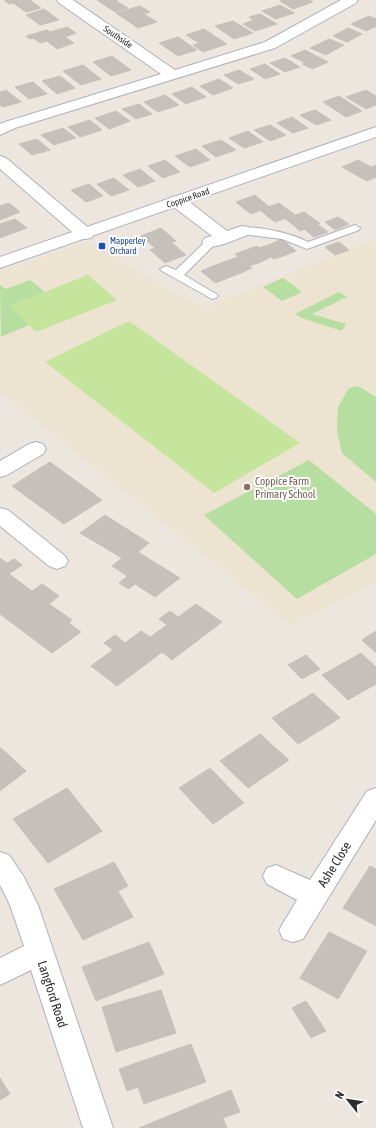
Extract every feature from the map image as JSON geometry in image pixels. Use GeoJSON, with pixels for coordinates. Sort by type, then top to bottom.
{"type":"FeatureCollection","features":[{"type":"Feature","properties":{"kind":"street","name":"Southside"},"geometry":{"type":"LineString","coordinates":[[64,0],[173,75]]}},
{"type":"Feature","properties":{"kind":"street"},"geometry":{"type":"LineString","coordinates":[[0,130],[10,125],[270,45],[351,0]]}},
{"type":"Feature","properties":{"kind":"street","name":"Coppice Road"},"geometry":{"type":"LineString","coordinates":[[0,263],[376,132]]}},
{"type":"Feature","properties":{"kind":"street"},"geometry":{"type":"LineString","coordinates":[[0,161],[85,234]]}},
{"type":"Feature","properties":{"kind":"street"},"geometry":{"type":"LineString","coordinates":[[177,201],[217,240],[242,231]]}},
{"type":"Feature","properties":{"kind":"street"},"geometry":{"type":"LineString","coordinates":[[0,470],[36,449]]}},
{"type":"Feature","properties":{"kind":"street"},"geometry":{"type":"LineString","coordinates":[[0,515],[57,561]]}},
{"type":"Feature","properties":{"kind":"street","name":"Ashe Close"},"geometry":{"type":"LineString","coordinates":[[293,930],[376,798]]}},
{"type":"Feature","properties":{"kind":"street","name":"Langford Road"},"geometry":{"type":"LineString","coordinates":[[0,863],[15,885],[24,905],[98,1128]]}},
{"type":"Feature","properties":{"kind":"street"},"geometry":{"type":"LineString","coordinates":[[276,876],[315,896]]}},
{"type":"Feature","properties":{"kind":"street"},"geometry":{"type":"LineString","coordinates":[[0,972],[39,952]]}},
{"type":"Feature","properties":{"kind":"lane"},"geometry":{"type":"LineString","coordinates":[[242,231],[281,235],[298,240],[307,246],[355,228]]}},
{"type":"Feature","properties":{"kind":"lane"},"geometry":{"type":"LineString","coordinates":[[177,275],[217,240]]}},
{"type":"Feature","properties":{"kind":"lane"},"geometry":{"type":"LineString","coordinates":[[166,269],[212,296]]}},
{"type":"Feature","properties":{"kind":"shaded area","name":"Coppice Farm Primary School"},"geometry":{"type":"Polygon","coordinates":[[[376,239],[376,582],[292,626],[0,392],[0,272],[87,241],[170,290],[205,307],[376,239]]]}},
{"type":"Feature","properties":{"kind":"green space"},"geometry":{"type":"Polygon","coordinates":[[[88,275],[117,300],[36,332],[9,306],[88,275]]]}},
{"type":"Feature","properties":{"kind":"green space"},"geometry":{"type":"Polygon","coordinates":[[[283,278],[302,292],[282,301],[263,287],[283,278]]]}},
{"type":"Feature","properties":{"kind":"green space"},"geometry":{"type":"Polygon","coordinates":[[[30,280],[45,292],[9,306],[29,325],[1,337],[0,285],[6,289],[30,280]]]}},
{"type":"Feature","properties":{"kind":"green space"},"geometry":{"type":"Polygon","coordinates":[[[339,292],[347,297],[312,314],[346,324],[342,331],[302,318],[295,314],[339,292]]]}},
{"type":"Feature","properties":{"kind":"green space"},"geometry":{"type":"Polygon","coordinates":[[[129,321],[300,443],[214,493],[45,362],[129,321]]]}},
{"type":"Feature","properties":{"kind":"green space"},"geometry":{"type":"Polygon","coordinates":[[[358,386],[376,397],[376,482],[342,453],[337,431],[338,407],[349,388],[358,386]]]}},
{"type":"Feature","properties":{"kind":"green space"},"geometry":{"type":"Polygon","coordinates":[[[309,460],[376,514],[376,554],[297,599],[204,515],[309,460]]]}},
{"type":"Feature","properties":{"kind":"building"},"geometry":{"type":"Polygon","coordinates":[[[4,0],[30,0],[41,8],[26,12],[13,3],[9,4],[4,0]]]}},
{"type":"Feature","properties":{"kind":"building"},"geometry":{"type":"Polygon","coordinates":[[[97,0],[118,0],[116,1],[128,8],[115,12],[97,0]]]}},
{"type":"Feature","properties":{"kind":"building"},"geometry":{"type":"Polygon","coordinates":[[[310,0],[313,2],[293,9],[280,1],[310,0]]]}},
{"type":"Feature","properties":{"kind":"building"},"geometry":{"type":"Polygon","coordinates":[[[280,5],[294,13],[276,19],[262,11],[280,5]]]}},
{"type":"Feature","properties":{"kind":"building"},"geometry":{"type":"Polygon","coordinates":[[[140,6],[150,12],[144,14],[157,22],[138,28],[116,13],[140,6]]]}},
{"type":"Feature","properties":{"kind":"building"},"geometry":{"type":"Polygon","coordinates":[[[44,9],[59,20],[40,25],[26,15],[44,9]]]}},
{"type":"Feature","properties":{"kind":"building"},"geometry":{"type":"Polygon","coordinates":[[[260,14],[277,24],[255,31],[243,24],[254,20],[249,17],[260,14]]]}},
{"type":"Feature","properties":{"kind":"building"},"geometry":{"type":"Polygon","coordinates":[[[369,16],[376,19],[376,26],[366,31],[351,24],[369,16]]]}},
{"type":"Feature","properties":{"kind":"building"},"geometry":{"type":"Polygon","coordinates":[[[233,21],[253,33],[234,39],[215,26],[233,21]]]}},
{"type":"Feature","properties":{"kind":"building"},"geometry":{"type":"Polygon","coordinates":[[[67,27],[76,33],[65,37],[74,43],[57,49],[47,41],[40,43],[33,38],[30,39],[26,36],[47,30],[50,32],[67,27]]]}},
{"type":"Feature","properties":{"kind":"building"},"geometry":{"type":"Polygon","coordinates":[[[348,28],[362,34],[347,42],[333,36],[348,28]]]}},
{"type":"Feature","properties":{"kind":"building"},"geometry":{"type":"Polygon","coordinates":[[[204,29],[227,44],[203,52],[193,45],[199,43],[186,35],[204,29]]]}},
{"type":"Feature","properties":{"kind":"building"},"geometry":{"type":"Polygon","coordinates":[[[178,37],[197,50],[178,56],[159,43],[178,37]]]}},
{"type":"Feature","properties":{"kind":"building"},"geometry":{"type":"Polygon","coordinates":[[[329,39],[344,45],[326,55],[310,48],[329,39]]]}},
{"type":"Feature","properties":{"kind":"building"},"geometry":{"type":"Polygon","coordinates":[[[305,50],[328,62],[312,69],[302,64],[306,63],[291,56],[305,50]]]}},
{"type":"Feature","properties":{"kind":"building"},"geometry":{"type":"Polygon","coordinates":[[[112,56],[131,70],[111,76],[93,62],[112,56]]]}},
{"type":"Feature","properties":{"kind":"building"},"geometry":{"type":"Polygon","coordinates":[[[285,58],[300,67],[285,72],[270,63],[285,58]]]}},
{"type":"Feature","properties":{"kind":"building"},"geometry":{"type":"Polygon","coordinates":[[[265,64],[280,74],[265,79],[250,69],[265,64]]]}},
{"type":"Feature","properties":{"kind":"building"},"geometry":{"type":"Polygon","coordinates":[[[83,65],[101,79],[81,85],[63,71],[83,65]]]}},
{"type":"Feature","properties":{"kind":"building"},"geometry":{"type":"Polygon","coordinates":[[[239,70],[254,79],[238,84],[224,75],[239,70]]]}},
{"type":"Feature","properties":{"kind":"building"},"geometry":{"type":"Polygon","coordinates":[[[60,76],[75,88],[57,94],[42,81],[60,76]]]}},
{"type":"Feature","properties":{"kind":"building"},"geometry":{"type":"Polygon","coordinates":[[[219,79],[233,88],[213,95],[200,86],[219,79]]]}},
{"type":"Feature","properties":{"kind":"building"},"geometry":{"type":"Polygon","coordinates":[[[33,82],[47,94],[29,99],[15,87],[33,82]]]}},
{"type":"Feature","properties":{"kind":"building"},"geometry":{"type":"Polygon","coordinates":[[[192,87],[206,97],[186,104],[172,94],[192,87]]]}},
{"type":"Feature","properties":{"kind":"building"},"geometry":{"type":"Polygon","coordinates":[[[6,90],[21,102],[3,107],[0,105],[0,92],[6,90]]]}},
{"type":"Feature","properties":{"kind":"building"},"geometry":{"type":"Polygon","coordinates":[[[366,90],[376,96],[376,105],[366,109],[346,97],[366,90]]]}},
{"type":"Feature","properties":{"kind":"building"},"geometry":{"type":"Polygon","coordinates":[[[165,95],[179,105],[158,112],[144,102],[165,95]]]}},
{"type":"Feature","properties":{"kind":"building"},"geometry":{"type":"Polygon","coordinates":[[[339,96],[362,111],[346,117],[323,102],[339,96]]]}},
{"type":"Feature","properties":{"kind":"building"},"geometry":{"type":"Polygon","coordinates":[[[139,104],[152,114],[136,119],[122,109],[139,104]]]}},
{"type":"Feature","properties":{"kind":"building"},"geometry":{"type":"Polygon","coordinates":[[[315,110],[331,120],[316,125],[300,115],[315,110]]]}},
{"type":"Feature","properties":{"kind":"building"},"geometry":{"type":"Polygon","coordinates":[[[116,111],[130,121],[109,129],[95,118],[116,111]]]}},
{"type":"Feature","properties":{"kind":"building"},"geometry":{"type":"Polygon","coordinates":[[[292,117],[308,128],[293,133],[277,123],[292,117]]]}},
{"type":"Feature","properties":{"kind":"building"},"geometry":{"type":"Polygon","coordinates":[[[90,120],[102,130],[80,137],[68,127],[90,120]]]}},
{"type":"Feature","properties":{"kind":"building"},"geometry":{"type":"Polygon","coordinates":[[[270,125],[286,135],[270,141],[254,130],[270,125]]]}},
{"type":"Feature","properties":{"kind":"building"},"geometry":{"type":"Polygon","coordinates":[[[63,128],[76,138],[54,145],[41,135],[63,128]]]}},
{"type":"Feature","properties":{"kind":"building"},"geometry":{"type":"Polygon","coordinates":[[[248,131],[263,142],[244,148],[229,138],[248,131]]]}},
{"type":"Feature","properties":{"kind":"building"},"geometry":{"type":"Polygon","coordinates":[[[37,139],[50,150],[32,155],[19,144],[37,139]]]}},
{"type":"Feature","properties":{"kind":"building"},"geometry":{"type":"Polygon","coordinates":[[[221,140],[236,150],[216,157],[202,146],[221,140]]]}},
{"type":"Feature","properties":{"kind":"building"},"geometry":{"type":"Polygon","coordinates":[[[196,149],[210,160],[190,167],[175,156],[196,149]]]}},
{"type":"Feature","properties":{"kind":"building"},"geometry":{"type":"Polygon","coordinates":[[[165,160],[180,172],[163,178],[148,166],[165,160]]]}},
{"type":"Feature","properties":{"kind":"building"},"geometry":{"type":"Polygon","coordinates":[[[358,160],[371,167],[376,165],[376,177],[367,181],[342,167],[358,160]]]}},
{"type":"Feature","properties":{"kind":"building"},"geometry":{"type":"Polygon","coordinates":[[[140,169],[155,181],[138,187],[123,175],[140,169]]]}},
{"type":"Feature","properties":{"kind":"building"},"geometry":{"type":"Polygon","coordinates":[[[114,178],[129,190],[111,196],[97,184],[114,178]]]}},
{"type":"Feature","properties":{"kind":"building"},"geometry":{"type":"Polygon","coordinates":[[[89,184],[103,196],[86,202],[71,190],[89,184]]]}},
{"type":"Feature","properties":{"kind":"building"},"geometry":{"type":"Polygon","coordinates":[[[255,195],[262,201],[243,208],[236,202],[255,195]]]}},
{"type":"Feature","properties":{"kind":"building"},"geometry":{"type":"Polygon","coordinates":[[[262,201],[270,207],[251,214],[243,208],[262,201]]]}},
{"type":"Feature","properties":{"kind":"building"},"geometry":{"type":"Polygon","coordinates":[[[9,203],[20,212],[0,220],[0,206],[9,203]]]}},
{"type":"Feature","properties":{"kind":"building"},"geometry":{"type":"Polygon","coordinates":[[[279,203],[287,209],[267,216],[260,210],[279,203]]]}},
{"type":"Feature","properties":{"kind":"building"},"geometry":{"type":"Polygon","coordinates":[[[287,209],[295,215],[275,222],[267,216],[287,209]]]}},
{"type":"Feature","properties":{"kind":"building"},"geometry":{"type":"Polygon","coordinates":[[[304,212],[311,217],[292,224],[285,219],[304,212]]]}},
{"type":"Feature","properties":{"kind":"building"},"geometry":{"type":"Polygon","coordinates":[[[311,217],[320,223],[300,231],[292,224],[311,217]]]}},
{"type":"Feature","properties":{"kind":"building"},"geometry":{"type":"Polygon","coordinates":[[[338,217],[349,224],[335,230],[325,222],[338,217]]]}},
{"type":"Feature","properties":{"kind":"building"},"geometry":{"type":"Polygon","coordinates":[[[15,219],[27,228],[0,238],[0,224],[15,219]]]}},
{"type":"Feature","properties":{"kind":"building"},"geometry":{"type":"Polygon","coordinates":[[[317,224],[328,232],[314,237],[304,229],[317,224]]]}},
{"type":"Feature","properties":{"kind":"building"},"geometry":{"type":"Polygon","coordinates":[[[161,228],[168,234],[148,242],[141,236],[161,228]]]}},
{"type":"Feature","properties":{"kind":"building"},"geometry":{"type":"Polygon","coordinates":[[[168,234],[176,241],[155,248],[148,242],[168,234]]]}},
{"type":"Feature","properties":{"kind":"building"},"geometry":{"type":"Polygon","coordinates":[[[282,239],[296,251],[286,255],[271,244],[282,239]]]}},
{"type":"Feature","properties":{"kind":"building"},"geometry":{"type":"Polygon","coordinates":[[[171,242],[178,248],[157,256],[150,250],[171,242]]]}},
{"type":"Feature","properties":{"kind":"building"},"geometry":{"type":"Polygon","coordinates":[[[339,242],[349,250],[335,255],[325,247],[339,242]]]}},
{"type":"Feature","properties":{"kind":"building"},"geometry":{"type":"Polygon","coordinates":[[[271,244],[286,255],[274,259],[259,248],[271,244]]]}},
{"type":"Feature","properties":{"kind":"building"},"geometry":{"type":"Polygon","coordinates":[[[257,246],[271,257],[261,262],[246,250],[257,246]]]}},
{"type":"Feature","properties":{"kind":"building"},"geometry":{"type":"Polygon","coordinates":[[[178,248],[186,255],[165,263],[157,256],[178,248]]]}},
{"type":"Feature","properties":{"kind":"building"},"geometry":{"type":"Polygon","coordinates":[[[246,250],[261,262],[249,266],[235,254],[246,250]]]}},
{"type":"Feature","properties":{"kind":"building"},"geometry":{"type":"Polygon","coordinates":[[[238,257],[252,268],[241,273],[226,261],[238,257]]]}},
{"type":"Feature","properties":{"kind":"building"},"geometry":{"type":"Polygon","coordinates":[[[226,261],[241,273],[228,278],[213,266],[226,261]]]}},
{"type":"Feature","properties":{"kind":"building"},"geometry":{"type":"Polygon","coordinates":[[[213,266],[228,278],[215,283],[201,271],[213,266]]]}},
{"type":"Feature","properties":{"kind":"building"},"geometry":{"type":"Polygon","coordinates":[[[50,462],[102,500],[64,524],[12,486],[50,462]]]}},
{"type":"Feature","properties":{"kind":"building"},"geometry":{"type":"Polygon","coordinates":[[[105,515],[149,543],[138,552],[180,578],[155,597],[135,584],[129,589],[119,583],[127,576],[112,566],[122,558],[80,533],[105,515]]]}},
{"type":"Feature","properties":{"kind":"building"},"geometry":{"type":"Polygon","coordinates":[[[0,558],[7,563],[14,559],[22,565],[9,574],[32,591],[42,584],[59,596],[49,604],[72,620],[69,623],[81,632],[52,653],[0,614],[0,558]]]}},
{"type":"Feature","properties":{"kind":"building"},"geometry":{"type":"Polygon","coordinates":[[[196,604],[222,622],[172,660],[162,652],[117,686],[91,666],[113,650],[104,643],[115,635],[125,643],[141,631],[150,637],[167,625],[159,619],[170,611],[178,617],[196,604]]]}},
{"type":"Feature","properties":{"kind":"building"},"geometry":{"type":"Polygon","coordinates":[[[376,631],[376,653],[362,640],[376,631]]]}},
{"type":"Feature","properties":{"kind":"building"},"geometry":{"type":"Polygon","coordinates":[[[361,653],[376,667],[376,684],[348,700],[322,675],[361,653]]]}},
{"type":"Feature","properties":{"kind":"building"},"geometry":{"type":"Polygon","coordinates":[[[306,655],[320,669],[302,679],[288,665],[306,655]]]}},
{"type":"Feature","properties":{"kind":"building"},"geometry":{"type":"Polygon","coordinates":[[[313,693],[340,718],[298,744],[272,718],[313,693]]]}},
{"type":"Feature","properties":{"kind":"building"},"geometry":{"type":"Polygon","coordinates":[[[260,734],[289,760],[248,788],[220,761],[260,734]]]}},
{"type":"Feature","properties":{"kind":"building"},"geometry":{"type":"Polygon","coordinates":[[[0,747],[26,771],[0,791],[0,747]]]}},
{"type":"Feature","properties":{"kind":"building"},"geometry":{"type":"Polygon","coordinates":[[[210,768],[244,803],[213,824],[179,788],[210,768]]]}},
{"type":"Feature","properties":{"kind":"building"},"geometry":{"type":"Polygon","coordinates":[[[67,788],[102,831],[48,863],[13,819],[67,788]]]}},
{"type":"Feature","properties":{"kind":"building"},"geometry":{"type":"Polygon","coordinates":[[[114,862],[128,886],[118,891],[133,917],[83,940],[54,889],[114,862]]]}},
{"type":"Feature","properties":{"kind":"building"},"geometry":{"type":"Polygon","coordinates":[[[370,866],[376,869],[376,926],[343,908],[370,866]]]}},
{"type":"Feature","properties":{"kind":"building"},"geometry":{"type":"Polygon","coordinates":[[[329,932],[367,951],[338,999],[300,978],[329,932]]]}},
{"type":"Feature","properties":{"kind":"building"},"geometry":{"type":"Polygon","coordinates":[[[149,942],[164,974],[96,1001],[82,967],[149,942]]]}},
{"type":"Feature","properties":{"kind":"building"},"geometry":{"type":"Polygon","coordinates":[[[161,990],[176,1033],[116,1052],[102,1007],[161,990]]]}},
{"type":"Feature","properties":{"kind":"building"},"geometry":{"type":"Polygon","coordinates":[[[306,1001],[326,1031],[311,1038],[292,1008],[306,1001]]]}},
{"type":"Feature","properties":{"kind":"building"},"geometry":{"type":"Polygon","coordinates":[[[191,1044],[206,1082],[144,1104],[138,1087],[127,1091],[119,1069],[191,1044]]]}},
{"type":"Feature","properties":{"kind":"building"},"geometry":{"type":"Polygon","coordinates":[[[0,1078],[10,1094],[0,1100],[0,1078]]]}},
{"type":"Feature","properties":{"kind":"building"},"geometry":{"type":"Polygon","coordinates":[[[231,1090],[240,1112],[223,1118],[227,1128],[139,1128],[231,1090]]]}},
{"type":"Feature","properties":{"kind":"place","name":"Mapperley Orchard"},"geometry":{"type":"Point","coordinates":[102,246]}},
{"type":"Feature","properties":{"kind":"place","name":"Coppice Farm Primary School"},"geometry":{"type":"Point","coordinates":[247,487]}}]}
